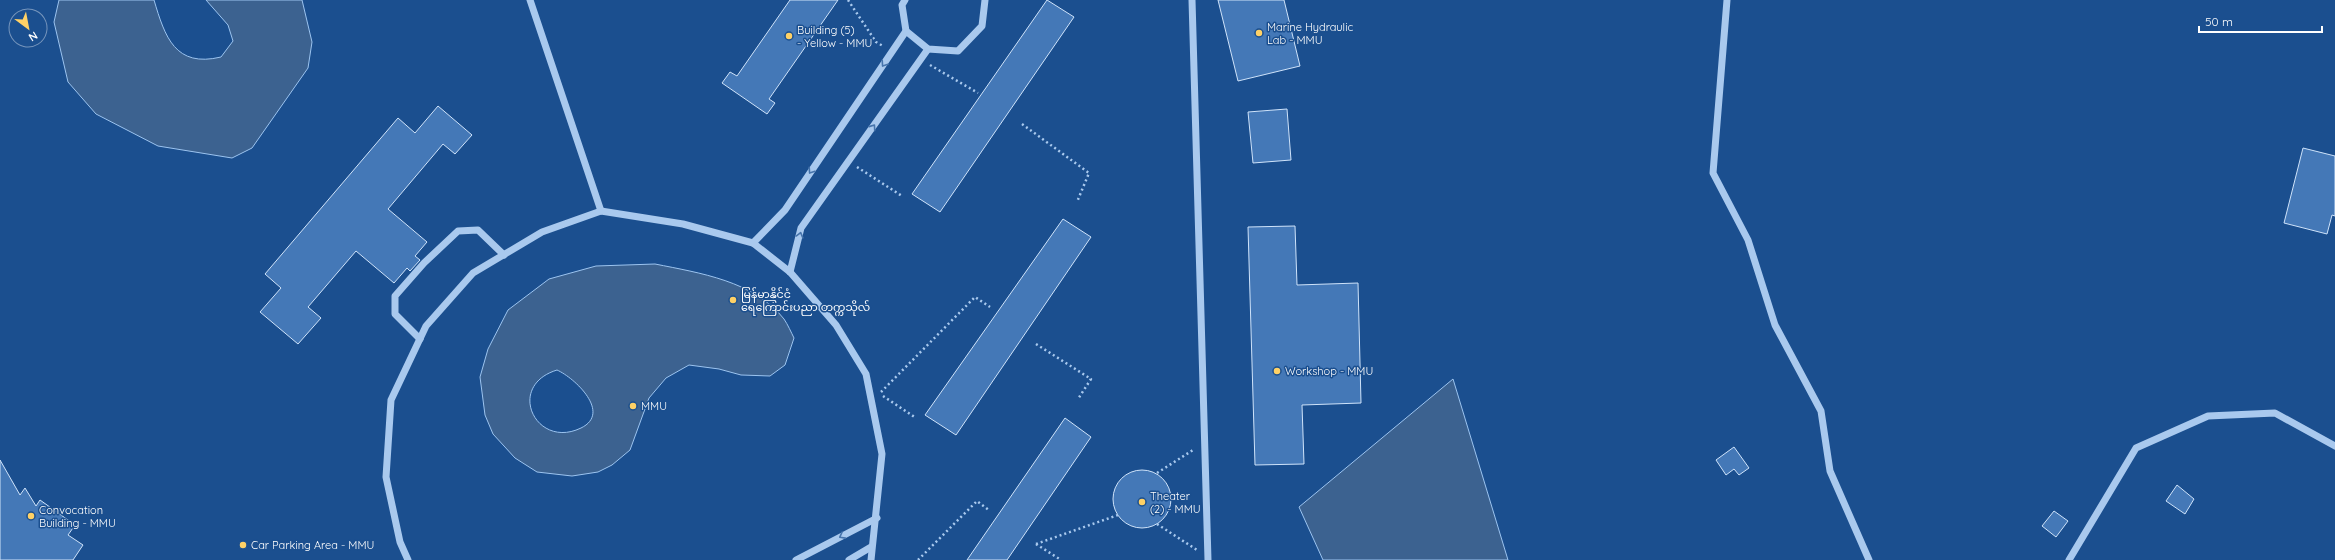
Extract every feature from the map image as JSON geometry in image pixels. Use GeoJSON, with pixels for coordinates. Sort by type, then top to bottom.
{"type":"FeatureCollection","features":[{"type":"Feature","properties":{"kind":"street"},"geometry":{"type":"LineString","coordinates":[[530,0],[601,211]]}},
{"type":"Feature","properties":{"kind":"street"},"geometry":{"type":"LineString","coordinates":[[905,0],[902,5],[906,31],[928,49],[958,51],[982,26],[985,0]]}},
{"type":"Feature","properties":{"kind":"street"},"geometry":{"type":"LineString","coordinates":[[1192,0],[1208,559]]}},
{"type":"Feature","properties":{"kind":"street"},"geometry":{"type":"LineString","coordinates":[[1727,0],[1713,173],[1748,240],[1775,325],[1821,410],[1830,471],[1869,560]]}},
{"type":"Feature","properties":{"kind":"street"},"geometry":{"type":"LineString","coordinates":[[753,243],[785,210],[906,31]]}},
{"type":"Feature","properties":{"kind":"street"},"geometry":{"type":"LineString","coordinates":[[790,272],[801,228],[928,49]]}},
{"type":"Feature","properties":{"kind":"street"},"geometry":{"type":"LineString","coordinates":[[408,560],[400,542],[386,477],[391,400],[426,326],[473,273],[542,232],[601,211],[682,224],[753,243],[790,272],[836,325],[866,374],[882,454],[877,518],[871,547],[871,560]]}},
{"type":"Feature","properties":{"kind":"street"},"geometry":{"type":"LineString","coordinates":[[420,339],[395,314],[395,296],[424,264],[458,231],[478,230],[504,255]]}},
{"type":"Feature","properties":{"kind":"street"},"geometry":{"type":"LineString","coordinates":[[2069,560],[2136,448],[2208,416],[2275,413],[2335,446]]}},
{"type":"Feature","properties":{"kind":"street"},"geometry":{"type":"LineString","coordinates":[[796,560],[877,518]]}},
{"type":"Feature","properties":{"kind":"street"},"geometry":{"type":"LineString","coordinates":[[849,560],[871,547]]}},
{"type":"Feature","properties":{"kind":"path"},"geometry":{"type":"LineString","coordinates":[[848,0],[876,42],[892,52]]}},
{"type":"Feature","properties":{"kind":"path"},"geometry":{"type":"LineString","coordinates":[[920,60],[978,93]]}},
{"type":"Feature","properties":{"kind":"path"},"geometry":{"type":"LineString","coordinates":[[1022,124],[1089,173],[1077,202]]}},
{"type":"Feature","properties":{"kind":"path"},"geometry":{"type":"LineString","coordinates":[[848,162],[902,196]]}},
{"type":"Feature","properties":{"kind":"path"},"geometry":{"type":"LineString","coordinates":[[879,394],[975,297],[990,307]]}},
{"type":"Feature","properties":{"kind":"path"},"geometry":{"type":"LineString","coordinates":[[1036,344],[1091,379],[1078,399]]}},
{"type":"Feature","properties":{"kind":"path"},"geometry":{"type":"LineString","coordinates":[[869,388],[916,418]]}},
{"type":"Feature","properties":{"kind":"path"},"geometry":{"type":"LineString","coordinates":[[1157,473],[1205,442]]}},
{"type":"Feature","properties":{"kind":"path"},"geometry":{"type":"LineString","coordinates":[[918,560],[977,502],[990,511]]}},
{"type":"Feature","properties":{"kind":"path"},"geometry":{"type":"LineString","coordinates":[[1062,560],[1036,544],[1118,515]]}},
{"type":"Feature","properties":{"kind":"path"},"geometry":{"type":"LineString","coordinates":[[1157,524],[1208,559]]}},
{"type":"Feature","properties":{"kind":"water"},"geometry":{"type":"Polygon","coordinates":[[[59,0],[154,0],[163,26],[174,46],[182,54],[193,58],[205,59],[221,57],[233,41],[228,25],[206,0],[302,0],[312,42],[308,68],[252,148],[232,158],[158,146],[96,114],[68,82],[54,22],[59,0]]]}},
{"type":"Feature","properties":{"kind":"water"},"geometry":{"type":"Polygon","coordinates":[[[655,264],[708,275],[742,287],[772,306],[784,319],[794,338],[785,365],[770,376],[741,375],[719,369],[689,365],[666,378],[649,398],[630,450],[612,465],[598,472],[572,476],[537,472],[515,458],[493,434],[485,415],[480,377],[488,349],[508,310],[549,279],[596,266],[655,264]],[[557,370],[541,378],[532,389],[530,401],[533,413],[540,424],[551,430],[565,432],[581,428],[590,422],[593,414],[592,405],[587,396],[573,380],[557,370]]]}},
{"type":"Feature","properties":{"kind":"water"},"geometry":{"type":"Polygon","coordinates":[[[1453,379],[1508,560],[1323,560],[1299,507],[1453,379]]]}},
{"type":"Feature","properties":{"kind":"building","name":"Building (5) - Yellow - MMU"},"geometry":{"type":"Polygon","coordinates":[[[790,0],[838,0],[769,99],[775,103],[767,114],[722,83],[730,72],[737,76],[790,0]]]}},
{"type":"Feature","properties":{"kind":"building"},"geometry":{"type":"Polygon","coordinates":[[[1047,0],[1074,17],[940,212],[912,194],[1047,0]]]}},
{"type":"Feature","properties":{"kind":"building","name":"Marine Hydraulic Lab - MMU"},"geometry":{"type":"Polygon","coordinates":[[[1218,0],[1284,0],[1300,66],[1238,81],[1218,0]]]}},
{"type":"Feature","properties":{"kind":"building"},"geometry":{"type":"Polygon","coordinates":[[[438,106],[472,135],[455,154],[443,144],[388,209],[427,242],[415,256],[420,260],[410,271],[407,268],[394,283],[356,251],[308,307],[321,318],[298,344],[260,312],[281,288],[265,274],[398,118],[415,133],[438,106]]]}},
{"type":"Feature","properties":{"kind":"building"},"geometry":{"type":"Polygon","coordinates":[[[1287,109],[1291,160],[1253,163],[1248,112],[1287,109]]]}},
{"type":"Feature","properties":{"kind":"building"},"geometry":{"type":"Polygon","coordinates":[[[2303,148],[2335,156],[2335,216],[2332,215],[2327,234],[2284,223],[2303,148]]]}},
{"type":"Feature","properties":{"kind":"building"},"geometry":{"type":"Polygon","coordinates":[[[1063,219],[1091,237],[956,435],[925,415],[1063,219]]]}},
{"type":"Feature","properties":{"kind":"building","name":"Workshop - MMU"},"geometry":{"type":"Polygon","coordinates":[[[1295,226],[1297,285],[1358,283],[1361,403],[1302,405],[1304,464],[1255,465],[1248,227],[1295,226]]]}},
{"type":"Feature","properties":{"kind":"building"},"geometry":{"type":"Polygon","coordinates":[[[1065,418],[1091,437],[1007,560],[967,560],[1065,418]]]}},
{"type":"Feature","properties":{"kind":"building"},"geometry":{"type":"Polygon","coordinates":[[[1734,447],[1749,468],[1739,475],[1734,469],[1726,475],[1716,460],[1734,447]]]}},
{"type":"Feature","properties":{"kind":"building","name":"Convocation Building - MMU"},"geometry":{"type":"Polygon","coordinates":[[[0,460],[20,495],[25,488],[36,506],[40,500],[75,525],[68,535],[83,545],[73,560],[0,560],[0,460]]]}},
{"type":"Feature","properties":{"kind":"building","name":"Theater (2) - MMU"},"geometry":{"type":"Polygon","coordinates":[[[1136,470],[1148,470],[1163,478],[1171,493],[1171,505],[1163,520],[1148,528],[1136,528],[1121,520],[1113,505],[1113,493],[1121,478],[1136,470]]]}},
{"type":"Feature","properties":{"kind":"building"},"geometry":{"type":"Polygon","coordinates":[[[2177,485],[2194,499],[2185,514],[2166,501],[2177,485]]]}},
{"type":"Feature","properties":{"kind":"building"},"geometry":{"type":"Polygon","coordinates":[[[2054,511],[2068,521],[2056,537],[2042,526],[2054,511]]]}},
{"type":"Feature","properties":{"kind":"place","name":"Marine Hydraulic Lab - MMU"},"geometry":{"type":"Point","coordinates":[1259,33]}},
{"type":"Feature","properties":{"kind":"place","name":"Building (5) - Yellow - MMU"},"geometry":{"type":"Point","coordinates":[789,36]}},
{"type":"Feature","properties":{"kind":"place","name":"မြန်မာနိုင်ငံ ရေကြောင်းပညာ တက္ကသိုလ်"},"geometry":{"type":"Point","coordinates":[733,300]}},
{"type":"Feature","properties":{"kind":"place","name":"Workshop - MMU"},"geometry":{"type":"Point","coordinates":[1277,371]}},
{"type":"Feature","properties":{"kind":"place","name":"MMU"},"geometry":{"type":"Point","coordinates":[633,406]}},
{"type":"Feature","properties":{"kind":"place","name":"Theater (2) - MMU"},"geometry":{"type":"Point","coordinates":[1142,502]}},
{"type":"Feature","properties":{"kind":"place","name":"Convocation Building - MMU"},"geometry":{"type":"Point","coordinates":[31,516]}},
{"type":"Feature","properties":{"kind":"place","name":"Car Parking Area - MMU"},"geometry":{"type":"Point","coordinates":[243,545]}}]}
